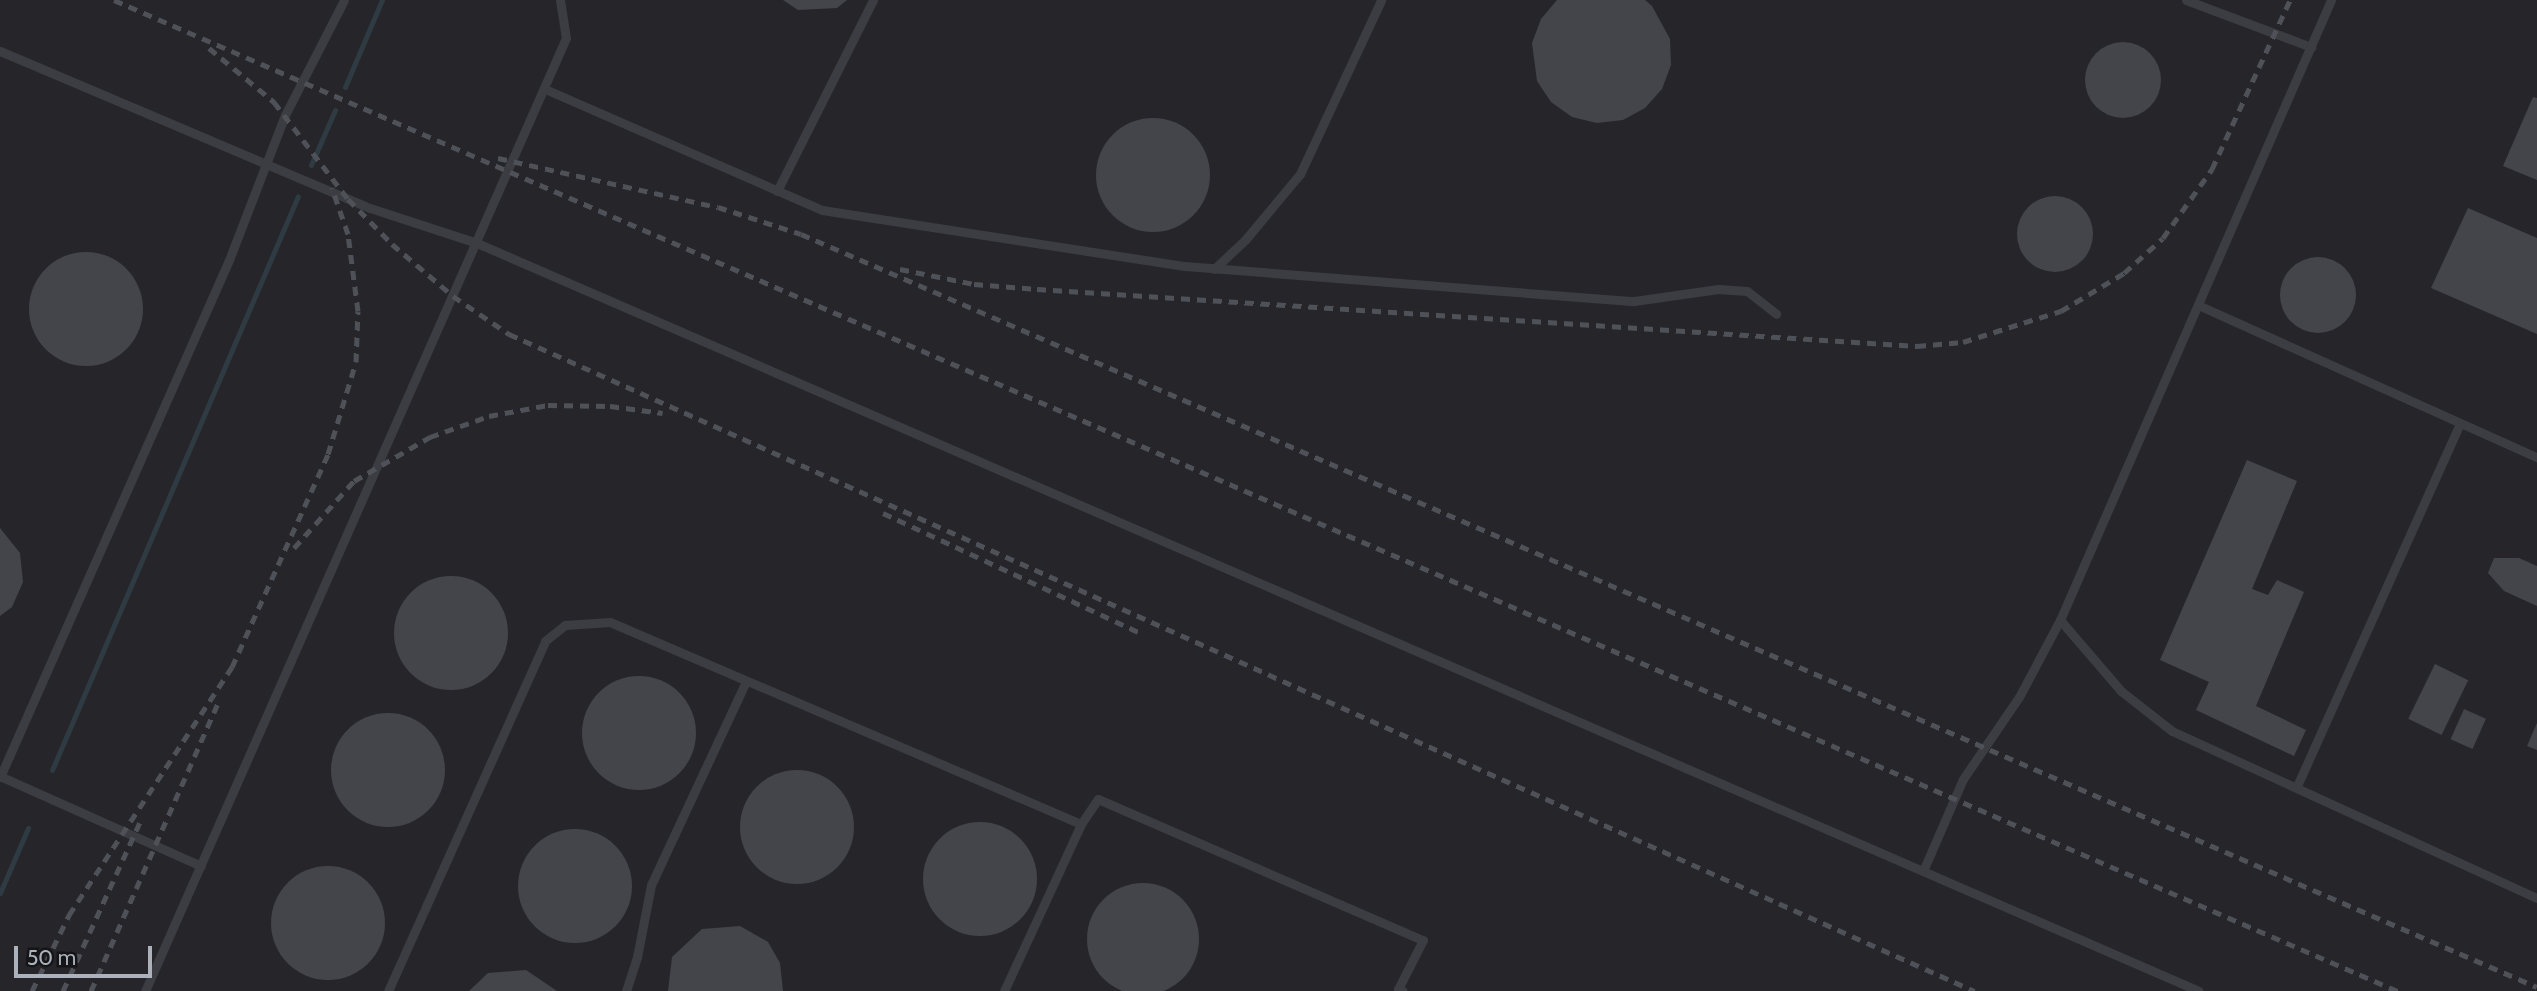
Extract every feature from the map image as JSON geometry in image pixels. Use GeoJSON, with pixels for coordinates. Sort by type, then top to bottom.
{"type":"FeatureCollection","features":[{"type":"Feature","properties":{"kind":"lane"},"geometry":{"type":"LineString","coordinates":[[201,866],[0,776],[260,188],[265,162],[307,67],[325,44],[344,0]]}},
{"type":"Feature","properties":{"kind":"lane"},"geometry":{"type":"LineString","coordinates":[[145,991],[545,89],[566,38],[560,0]]}},
{"type":"Feature","properties":{"kind":"lane"},"geometry":{"type":"LineString","coordinates":[[777,191],[873,0]]}},
{"type":"Feature","properties":{"kind":"lane"},"geometry":{"type":"LineString","coordinates":[[1214,268],[1245,240],[1300,174],[1381,0]]}},
{"type":"Feature","properties":{"kind":"lane"},"geometry":{"type":"LineString","coordinates":[[2186,0],[2311,47]]}},
{"type":"Feature","properties":{"kind":"lane"},"geometry":{"type":"LineString","coordinates":[[1923,871],[1963,779],[2019,697],[2060,620],[2332,0]]}},
{"type":"Feature","properties":{"kind":"lane"},"geometry":{"type":"LineString","coordinates":[[0,51],[370,208],[477,243],[2199,991]]}},
{"type":"Feature","properties":{"kind":"lane"},"geometry":{"type":"LineString","coordinates":[[545,89],[822,210],[1214,268],[1634,301],[1718,289],[1747,291],[1776,314]]}},
{"type":"Feature","properties":{"kind":"lane"},"geometry":{"type":"LineString","coordinates":[[2198,305],[2537,457]]}},
{"type":"Feature","properties":{"kind":"lane"},"geometry":{"type":"LineString","coordinates":[[2297,786],[2460,424]]}},
{"type":"Feature","properties":{"kind":"lane"},"geometry":{"type":"LineString","coordinates":[[2060,620],[2122,691],[2172,731],[2537,898]]}},
{"type":"Feature","properties":{"kind":"lane"},"geometry":{"type":"LineString","coordinates":[[388,991],[545,641],[565,625],[610,622],[1081,824]]}},
{"type":"Feature","properties":{"kind":"lane"},"geometry":{"type":"LineString","coordinates":[[626,991],[638,957],[651,884],[746,681]]}},
{"type":"Feature","properties":{"kind":"lane"},"geometry":{"type":"LineString","coordinates":[[1004,991],[1081,824],[1098,799],[1423,940],[1399,990]]}},
{"type":"Feature","properties":{"kind":"shaded area"},"geometry":{"type":"Polygon","coordinates":[[[0,0],[2537,0],[2537,991],[0,991],[0,0]]]}},
{"type":"Feature","properties":{"kind":"building"},"geometry":{"type":"Polygon","coordinates":[[[783,0],[847,0],[837,8],[798,10],[783,0]]]}},
{"type":"Feature","properties":{"kind":"building"},"geometry":{"type":"Polygon","coordinates":[[[1557,0],[1645,0],[1652,6],[1670,39],[1671,65],[1662,89],[1645,108],[1623,120],[1597,123],[1572,117],[1551,102],[1537,81],[1532,43],[1541,19],[1557,0]]]}},
{"type":"Feature","properties":{"kind":"building"},"geometry":{"type":"Polygon","coordinates":[[[2123,42],[2138,45],[2150,53],[2158,65],[2161,80],[2158,95],[2150,107],[2138,115],[2123,118],[2108,115],[2096,107],[2088,95],[2085,80],[2088,65],[2096,53],[2108,45],[2123,42]]]}},
{"type":"Feature","properties":{"kind":"building"},"geometry":{"type":"Polygon","coordinates":[[[2533,97],[2537,98],[2537,180],[2503,166],[2533,97]]]}},
{"type":"Feature","properties":{"kind":"building"},"geometry":{"type":"Polygon","coordinates":[[[1153,118],[1175,122],[1193,135],[1206,153],[1210,175],[1206,197],[1193,215],[1175,228],[1153,232],[1131,228],[1113,215],[1100,197],[1096,175],[1100,153],[1113,135],[1131,122],[1153,118]]]}},
{"type":"Feature","properties":{"kind":"building"},"geometry":{"type":"Polygon","coordinates":[[[2055,196],[2070,199],[2082,207],[2090,219],[2093,234],[2090,249],[2082,261],[2070,269],[2055,272],[2040,269],[2028,261],[2020,249],[2017,234],[2020,219],[2028,207],[2040,199],[2055,196]]]}},
{"type":"Feature","properties":{"kind":"building"},"geometry":{"type":"Polygon","coordinates":[[[2468,208],[2537,238],[2537,334],[2431,288],[2468,208]]]}},
{"type":"Feature","properties":{"kind":"building"},"geometry":{"type":"Polygon","coordinates":[[[86,252],[108,256],[126,269],[139,287],[143,309],[139,331],[126,349],[108,362],[86,366],[64,362],[46,349],[33,331],[29,309],[33,287],[46,269],[64,256],[86,252]]]}},
{"type":"Feature","properties":{"kind":"building"},"geometry":{"type":"Polygon","coordinates":[[[2318,257],[2333,260],[2345,268],[2353,280],[2356,295],[2353,310],[2345,322],[2333,330],[2318,333],[2303,330],[2291,322],[2283,310],[2280,295],[2283,280],[2291,268],[2303,260],[2318,257]]]}},
{"type":"Feature","properties":{"kind":"building"},"geometry":{"type":"Polygon","coordinates":[[[2247,460],[2297,481],[2252,589],[2268,595],[2277,580],[2304,592],[2256,706],[2306,730],[2294,756],[2196,710],[2209,682],[2160,660],[2247,460]]]}},
{"type":"Feature","properties":{"kind":"building"},"geometry":{"type":"Polygon","coordinates":[[[0,528],[20,553],[23,582],[12,607],[0,616],[0,528]]]}},
{"type":"Feature","properties":{"kind":"building"},"geometry":{"type":"Polygon","coordinates":[[[2494,558],[2519,558],[2537,566],[2537,606],[2504,591],[2488,573],[2494,558]]]}},
{"type":"Feature","properties":{"kind":"building"},"geometry":{"type":"Polygon","coordinates":[[[451,576],[473,580],[491,593],[504,611],[508,633],[504,655],[491,673],[473,686],[451,690],[429,686],[411,673],[398,655],[394,633],[398,611],[411,593],[429,580],[451,576]]]}},
{"type":"Feature","properties":{"kind":"building"},"geometry":{"type":"Polygon","coordinates":[[[2435,664],[2468,680],[2442,735],[2408,719],[2435,664]]]}},
{"type":"Feature","properties":{"kind":"building"},"geometry":{"type":"Polygon","coordinates":[[[639,676],[661,680],[679,693],[692,711],[696,733],[692,755],[679,773],[661,786],[639,790],[617,786],[599,773],[586,755],[582,733],[586,711],[599,693],[617,680],[639,676]]]}},
{"type":"Feature","properties":{"kind":"building"},"geometry":{"type":"Polygon","coordinates":[[[2464,709],[2486,719],[2473,749],[2451,739],[2464,709]]]}},
{"type":"Feature","properties":{"kind":"building"},"geometry":{"type":"Polygon","coordinates":[[[388,713],[410,717],[428,730],[441,748],[445,770],[441,792],[428,810],[410,823],[388,827],[366,823],[348,810],[335,792],[331,770],[335,748],[348,730],[366,717],[388,713]]]}},
{"type":"Feature","properties":{"kind":"building"},"geometry":{"type":"Polygon","coordinates":[[[2537,723],[2537,750],[2527,746],[2537,723]]]}},
{"type":"Feature","properties":{"kind":"building"},"geometry":{"type":"Polygon","coordinates":[[[797,770],[819,774],[837,787],[850,805],[854,827],[850,849],[837,867],[819,880],[797,884],[775,880],[757,867],[744,849],[740,827],[744,805],[757,787],[775,774],[797,770]]]}},
{"type":"Feature","properties":{"kind":"building"},"geometry":{"type":"Polygon","coordinates":[[[980,822],[1002,826],[1020,839],[1033,857],[1037,879],[1033,901],[1020,919],[1002,932],[980,936],[958,932],[940,919],[927,901],[923,879],[927,857],[940,839],[958,826],[980,822]]]}},
{"type":"Feature","properties":{"kind":"building"},"geometry":{"type":"Polygon","coordinates":[[[575,829],[597,833],[615,846],[628,864],[632,886],[628,908],[615,926],[597,939],[575,943],[553,939],[535,926],[522,908],[518,886],[522,864],[535,846],[553,833],[575,829]]]}},
{"type":"Feature","properties":{"kind":"building"},"geometry":{"type":"Polygon","coordinates":[[[328,866],[350,870],[368,883],[381,901],[385,923],[381,945],[368,963],[350,976],[328,980],[306,976],[288,963],[275,945],[271,923],[275,901],[288,883],[306,870],[328,866]]]}},
{"type":"Feature","properties":{"kind":"building"},"geometry":{"type":"Polygon","coordinates":[[[1143,883],[1165,887],[1183,899],[1195,917],[1199,939],[1195,961],[1183,979],[1165,991],[1143,995],[1121,991],[1103,979],[1091,961],[1087,939],[1091,917],[1103,899],[1121,887],[1143,883]]]}},
{"type":"Feature","properties":{"kind":"building"},"geometry":{"type":"Polygon","coordinates":[[[740,926],[768,942],[780,963],[783,991],[668,991],[672,957],[702,929],[740,926]]]}},
{"type":"Feature","properties":{"kind":"building"},"geometry":{"type":"Polygon","coordinates":[[[526,970],[557,991],[469,991],[488,973],[526,970]]]}},
{"type":"Feature","properties":{"kind":"waterway"},"geometry":{"type":"LineString","coordinates":[[345,87],[382,0]]}},
{"type":"Feature","properties":{"kind":"waterway"},"geometry":{"type":"LineString","coordinates":[[311,165],[335,110]]}},
{"type":"Feature","properties":{"kind":"waterway"},"geometry":{"type":"LineString","coordinates":[[52,770],[298,196]]}},
{"type":"Feature","properties":{"kind":"waterway"},"geometry":{"type":"LineString","coordinates":[[0,893],[28,828]]}},
{"type":"Feature","properties":{"kind":"railway"},"geometry":{"type":"LineString","coordinates":[[114,0],[2398,991]]}},
{"type":"Feature","properties":{"kind":"railway"},"geometry":{"type":"LineString","coordinates":[[900,269],[974,284],[1037,289],[1917,346],[1963,342],[2061,311],[2124,273],[2163,238],[2212,169],[2290,0]]}},
{"type":"Feature","properties":{"kind":"railway"},"geometry":{"type":"LineString","coordinates":[[209,48],[274,102],[348,199],[392,244],[453,296],[509,334],[1974,991]]}},
{"type":"Feature","properties":{"kind":"railway"},"geometry":{"type":"LineString","coordinates":[[498,158],[718,207],[801,234],[2537,987]]}},
{"type":"Feature","properties":{"kind":"railway"},"geometry":{"type":"LineString","coordinates":[[32,991],[69,915],[232,667],[328,454],[356,362],[358,311],[348,234],[332,188]]}},
{"type":"Feature","properties":{"kind":"railway"},"geometry":{"type":"LineString","coordinates":[[294,548],[354,481],[430,437],[489,416],[548,405],[610,406],[663,413]]}},
{"type":"Feature","properties":{"kind":"railway"},"geometry":{"type":"LineString","coordinates":[[883,513],[1143,634]]}},
{"type":"Feature","properties":{"kind":"railway"},"geometry":{"type":"LineString","coordinates":[[91,991],[218,703]]}},
{"type":"Feature","properties":{"kind":"railway"},"geometry":{"type":"LineString","coordinates":[[63,991],[140,822]]}}]}
